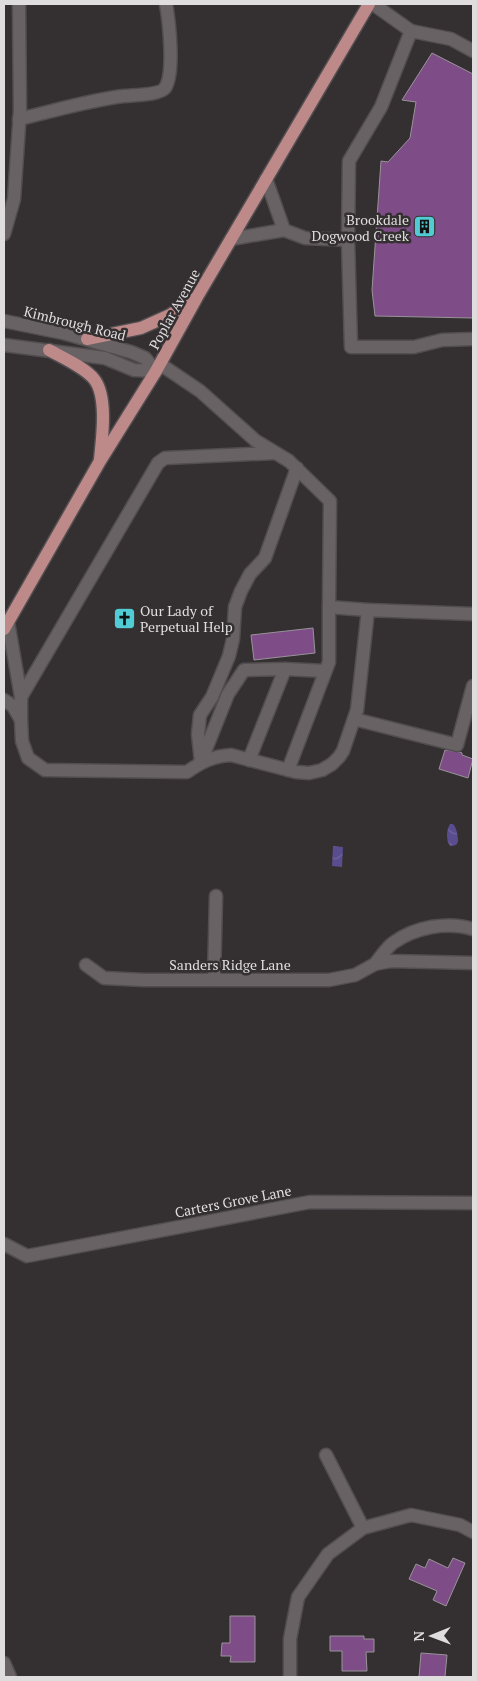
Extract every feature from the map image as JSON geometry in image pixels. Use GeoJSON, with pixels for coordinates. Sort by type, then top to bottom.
{"type":"FeatureCollection","features":[{"type":"Feature","properties":{"kind":"main road","name":"Poplar Avenue"},"geometry":{"type":"LineString","coordinates":[[6,625],[100,462],[158,367],[196,297],[371,4]]}},
{"type":"Feature","properties":{"kind":"main road"},"geometry":{"type":"LineString","coordinates":[[87,339],[141,328],[170,315],[196,297]]}},
{"type":"Feature","properties":{"kind":"main road"},"geometry":{"type":"LineString","coordinates":[[49,350],[74,364],[95,380],[102,399],[103,426],[100,462]]}},
{"type":"Feature","properties":{"kind":"street"},"geometry":{"type":"LineString","coordinates":[[4,234],[14,199],[19,119],[19,4]]}},
{"type":"Feature","properties":{"kind":"street"},"geometry":{"type":"LineString","coordinates":[[19,119],[110,98],[152,93],[165,88],[169,72],[170,27],[166,4]]}},
{"type":"Feature","properties":{"kind":"street"},"geometry":{"type":"LineString","coordinates":[[371,4],[410,31],[451,39],[473,52]]}},
{"type":"Feature","properties":{"kind":"street"},"geometry":{"type":"LineString","coordinates":[[410,31],[381,107],[349,161],[350,346],[414,347],[442,340],[473,339]]}},
{"type":"Feature","properties":{"kind":"street"},"geometry":{"type":"LineString","coordinates":[[266,179],[284,230]]}},
{"type":"Feature","properties":{"kind":"street"},"geometry":{"type":"LineString","coordinates":[[231,238],[284,230],[305,238],[348,240]]}},
{"type":"Feature","properties":{"kind":"street","name":"Kimbrough Road"},"geometry":{"type":"LineString","coordinates":[[4,322],[63,332],[87,339],[145,358],[158,367]]}},
{"type":"Feature","properties":{"kind":"street","name":"Kimbrough Road"},"geometry":{"type":"LineString","coordinates":[[4,344],[105,358],[134,370],[158,367]]}},
{"type":"Feature","properties":{"kind":"street"},"geometry":{"type":"LineString","coordinates":[[158,367],[200,391],[256,441],[289,461],[330,501],[329,662],[288,770]]}},
{"type":"Feature","properties":{"kind":"street"},"geometry":{"type":"LineString","coordinates":[[21,697],[158,463],[165,458],[275,453]]}},
{"type":"Feature","properties":{"kind":"street"},"geometry":{"type":"LineString","coordinates":[[200,762],[198,734],[200,715],[212,697],[228,656],[233,639],[235,607],[250,574],[265,558],[297,468]]}},
{"type":"Feature","properties":{"kind":"street"},"geometry":{"type":"LineString","coordinates":[[329,607],[473,614]]}},
{"type":"Feature","properties":{"kind":"street"},"geometry":{"type":"LineString","coordinates":[[6,625],[21,697],[20,720],[22,741],[28,758],[45,770],[187,772],[200,762],[222,755],[231,755],[288,770],[308,773],[322,770],[332,764],[343,752],[356,715],[368,610]]}},
{"type":"Feature","properties":{"kind":"street"},"geometry":{"type":"LineString","coordinates":[[200,762],[228,694],[244,670],[285,668],[325,671]]}},
{"type":"Feature","properties":{"kind":"street"},"geometry":{"type":"LineString","coordinates":[[249,760],[285,668]]}},
{"type":"Feature","properties":{"kind":"street"},"geometry":{"type":"LineString","coordinates":[[356,715],[457,745],[473,686]]}},
{"type":"Feature","properties":{"kind":"street"},"geometry":{"type":"LineString","coordinates":[[4,700],[13,706],[20,720]]}},
{"type":"Feature","properties":{"kind":"street"},"geometry":{"type":"LineString","coordinates":[[214,980],[216,896]]}},
{"type":"Feature","properties":{"kind":"street","name":"Sanders Ridge Lane"},"geometry":{"type":"LineString","coordinates":[[375,964],[392,944],[416,930],[444,925],[473,929]]}},
{"type":"Feature","properties":{"kind":"street","name":"Sanders Ridge Lane"},"geometry":{"type":"LineString","coordinates":[[86,965],[104,978],[144,980],[329,980],[355,975],[375,964],[390,961],[473,963]]}},
{"type":"Feature","properties":{"kind":"street","name":"Carters Grove Lane"},"geometry":{"type":"LineString","coordinates":[[4,1244],[26,1256],[310,1202],[473,1203]]}},
{"type":"Feature","properties":{"kind":"street"},"geometry":{"type":"LineString","coordinates":[[326,1455],[364,1528]]}},
{"type":"Feature","properties":{"kind":"street"},"geometry":{"type":"LineString","coordinates":[[290,1677],[290,1639],[298,1597],[328,1554],[364,1528],[411,1515],[460,1524],[473,1532]]}},
{"type":"Feature","properties":{"kind":"street"},"geometry":{"type":"LineString","coordinates":[[4,1663],[10,1677]]}},
{"type":"Feature","properties":{"kind":"water"},"geometry":{"type":"Polygon","coordinates":[[[450,824],[453,824],[455,828],[458,842],[456,845],[450,846],[447,835],[450,824]]]}},
{"type":"Feature","properties":{"kind":"water"},"geometry":{"type":"Polygon","coordinates":[[[333,846],[343,847],[342,867],[332,866],[333,846]]]}},
{"type":"Feature","properties":{"kind":"building","name":"Brookdale Dogwood Creek"},"geometry":{"type":"Polygon","coordinates":[[[432,53],[473,74],[473,318],[375,316],[372,290],[381,161],[388,162],[410,138],[416,102],[402,100],[432,53]]]}},
{"type":"Feature","properties":{"kind":"building"},"geometry":{"type":"Polygon","coordinates":[[[313,628],[315,653],[254,660],[251,635],[313,628]]]}},
{"type":"Feature","properties":{"kind":"building"},"geometry":{"type":"Polygon","coordinates":[[[445,750],[460,752],[462,755],[473,759],[468,778],[439,769],[445,750]]]}},
{"type":"Feature","properties":{"kind":"building"},"geometry":{"type":"Polygon","coordinates":[[[453,1558],[465,1563],[446,1606],[433,1600],[437,1591],[409,1579],[416,1564],[425,1568],[429,1559],[448,1568],[453,1558]]]}},
{"type":"Feature","properties":{"kind":"building"},"geometry":{"type":"Polygon","coordinates":[[[230,1616],[255,1616],[255,1662],[230,1662],[231,1656],[221,1656],[222,1643],[230,1643],[230,1616]]]}},
{"type":"Feature","properties":{"kind":"building"},"geometry":{"type":"Polygon","coordinates":[[[330,1636],[364,1636],[364,1639],[374,1639],[374,1652],[366,1652],[367,1671],[342,1671],[342,1651],[330,1651],[330,1636]]]}},
{"type":"Feature","properties":{"kind":"building"},"geometry":{"type":"Polygon","coordinates":[[[421,1653],[447,1655],[445,1677],[419,1677],[421,1653]]]}},
{"type":"Feature","properties":{"kind":"place","name":"Brookdale Dogwood Creek"},"geometry":{"type":"Point","coordinates":[425,227]}},
{"type":"Feature","properties":{"kind":"place","name":"Our Lady of Perpetual Help"},"geometry":{"type":"Point","coordinates":[124,618]}}]}
